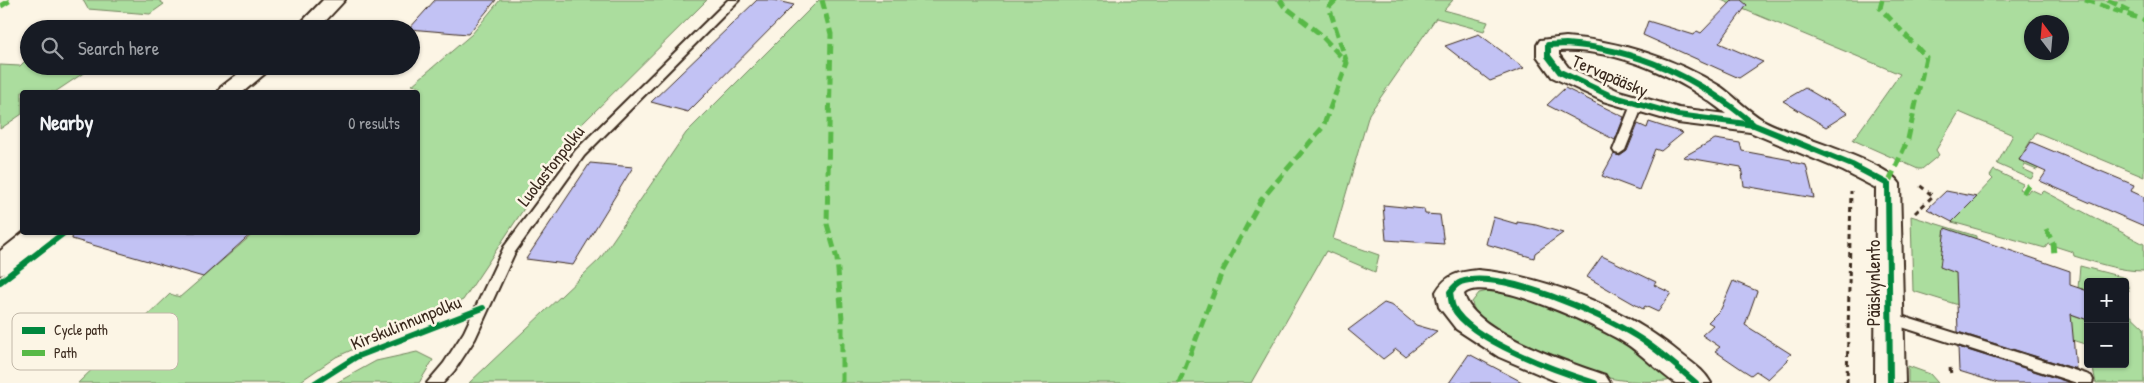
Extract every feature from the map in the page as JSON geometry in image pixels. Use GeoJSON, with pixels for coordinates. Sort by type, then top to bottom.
{"type":"FeatureCollection","features":[{"type":"Feature","properties":{"kind":"street"},"geometry":{"type":"LineString","coordinates":[[315,20],[335,0]]}},
{"type":"Feature","properties":{"kind":"street","name":"Tervapääsky"},"geometry":{"type":"LineString","coordinates":[[1754,125],[1732,106],[1698,83],[1660,67],[1587,44],[1565,43],[1548,45],[1548,56],[1560,72],[1612,96],[1637,105],[1678,115],[1754,125],[1852,165],[1888,184]]}},
{"type":"Feature","properties":{"kind":"street"},"geometry":{"type":"LineString","coordinates":[[232,90],[251,75]]}},
{"type":"Feature","properties":{"kind":"street","name":"Pääskynlento"},"geometry":{"type":"LineString","coordinates":[[1888,184],[1890,206],[1888,317],[1890,383]]}},
{"type":"Feature","properties":{"kind":"street"},"geometry":{"type":"LineString","coordinates":[[0,265],[39,235]]}},
{"type":"Feature","properties":{"kind":"street"},"geometry":{"type":"LineString","coordinates":[[1595,383],[1539,363],[1492,341],[1459,314],[1451,303],[1450,292],[1462,282],[1480,280],[1551,295],[1583,308],[1636,336],[1696,383]]}},
{"type":"Feature","properties":{"kind":"lane","name":"Luolastonpolku"},"geometry":{"type":"LineString","coordinates":[[434,383],[449,367],[470,335],[509,250],[580,153],[734,0]]}},
{"type":"Feature","properties":{"kind":"lane"},"geometry":{"type":"LineString","coordinates":[[1619,150],[1637,105]]}},
{"type":"Feature","properties":{"kind":"lane"},"geometry":{"type":"LineString","coordinates":[[1888,317],[2086,380]]}},
{"type":"Feature","properties":{"kind":"path"},"geometry":{"type":"LineString","coordinates":[[1847,383],[1852,165]]}},
{"type":"Feature","properties":{"kind":"path"},"geometry":{"type":"LineString","coordinates":[[1914,213],[1933,196],[1918,184]]}},
{"type":"Feature","properties":{"kind":"path"},"geometry":{"type":"LineString","coordinates":[[1950,368],[1950,374]]}},
{"type":"Feature","properties":{"kind":"green space"},"geometry":{"type":"Polygon","coordinates":[[[83,0],[158,0],[164,4],[150,14],[88,9],[83,0]]]}},
{"type":"Feature","properties":{"kind":"green space"},"geometry":{"type":"Polygon","coordinates":[[[500,0],[707,0],[577,129],[463,300],[336,357],[298,383],[78,383],[91,370],[178,370],[178,313],[150,313],[170,294],[180,297],[252,235],[420,235],[420,90],[417,90],[421,87],[412,85],[472,34],[500,0]]]}},
{"type":"Feature","properties":{"kind":"green space"},"geometry":{"type":"Polygon","coordinates":[[[819,0],[1453,0],[1444,10],[1488,22],[1484,31],[1436,18],[1369,114],[1333,239],[1379,255],[1375,272],[1326,251],[1251,383],[469,383],[600,259],[686,133],[819,0]]]}},
{"type":"Feature","properties":{"kind":"green space"},"geometry":{"type":"Polygon","coordinates":[[[1721,0],[2144,0],[2144,177],[2036,132],[2019,160],[2038,168],[2037,170],[2025,165],[2023,169],[2034,174],[2031,179],[1997,164],[2013,135],[1959,112],[1936,150],[1939,155],[1922,169],[1918,169],[1853,140],[1900,74],[1721,0]]]}},
{"type":"Feature","properties":{"kind":"green space"},"geometry":{"type":"Polygon","coordinates":[[[0,65],[20,66],[20,75],[80,75],[58,90],[20,90],[20,115],[0,129],[0,65]]]}},
{"type":"Feature","properties":{"kind":"green space"},"geometry":{"type":"Polygon","coordinates":[[[1994,170],[2023,184],[2019,189],[2027,193],[2030,189],[2041,194],[2044,191],[2144,244],[2144,271],[2126,270],[2109,266],[2074,256],[2073,252],[2048,244],[2045,248],[1952,222],[1993,179],[1990,176],[1994,170]]]}},
{"type":"Feature","properties":{"kind":"green space"},"geometry":{"type":"Polygon","coordinates":[[[1911,216],[1976,236],[1976,239],[1961,234],[2036,302],[2084,319],[2084,344],[1913,291],[1911,216]]]}},
{"type":"Feature","properties":{"kind":"green space"},"geometry":{"type":"Polygon","coordinates":[[[2080,266],[2126,278],[2084,278],[2084,290],[2078,288],[2080,266]]]}},
{"type":"Feature","properties":{"kind":"green space"},"geometry":{"type":"Polygon","coordinates":[[[1492,290],[1539,301],[1626,341],[1670,377],[1670,380],[1638,381],[1609,378],[1576,368],[1531,349],[1490,325],[1477,313],[1472,302],[1479,293],[1492,290]]]}},
{"type":"Feature","properties":{"kind":"green space"},"geometry":{"type":"Polygon","coordinates":[[[2129,314],[2144,328],[2144,383],[2096,383],[2093,368],[2129,368],[2129,314]]]}},
{"type":"Feature","properties":{"kind":"green space"},"geometry":{"type":"Polygon","coordinates":[[[417,352],[433,360],[419,383],[336,383],[376,361],[417,352]]]}},
{"type":"Feature","properties":{"kind":"green space"},"geometry":{"type":"Polygon","coordinates":[[[1908,366],[1930,374],[1938,383],[1908,383],[1908,366]]]}},
{"type":"Feature","properties":{"kind":"building"},"geometry":{"type":"Polygon","coordinates":[[[435,0],[496,0],[468,34],[420,30],[420,20],[417,20],[435,0]]]}},
{"type":"Feature","properties":{"kind":"building"},"geometry":{"type":"Polygon","coordinates":[[[757,0],[773,0],[794,5],[688,112],[651,102],[757,0]]]}},
{"type":"Feature","properties":{"kind":"building"},"geometry":{"type":"Polygon","coordinates":[[[1733,0],[1741,0],[1747,5],[1719,43],[1763,62],[1739,78],[1643,35],[1648,21],[1694,35],[1697,31],[1701,33],[1733,0]]]}},
{"type":"Feature","properties":{"kind":"building"},"geometry":{"type":"Polygon","coordinates":[[[1479,34],[1524,68],[1490,81],[1445,46],[1479,34]]]}},
{"type":"Feature","properties":{"kind":"building"},"geometry":{"type":"Polygon","coordinates":[[[1565,88],[1624,117],[1615,140],[1547,105],[1565,88]]]}},
{"type":"Feature","properties":{"kind":"building"},"geometry":{"type":"Polygon","coordinates":[[[1805,88],[1848,113],[1826,127],[1783,101],[1805,88]]]}},
{"type":"Feature","properties":{"kind":"building"},"geometry":{"type":"Polygon","coordinates":[[[1649,122],[1683,133],[1661,151],[1655,149],[1639,190],[1602,176],[1614,154],[1620,156],[1627,151],[1638,124],[1647,128],[1649,122]]]}},
{"type":"Feature","properties":{"kind":"building"},"geometry":{"type":"Polygon","coordinates":[[[1715,139],[1740,143],[1742,151],[1791,160],[1792,162],[1806,165],[1814,198],[1744,186],[1741,167],[1683,157],[1715,139]]]}},
{"type":"Feature","properties":{"kind":"building"},"geometry":{"type":"Polygon","coordinates":[[[2031,142],[2134,185],[2131,191],[2144,197],[2144,226],[2040,181],[2046,172],[2019,160],[2031,142]]]}},
{"type":"Feature","properties":{"kind":"building"},"geometry":{"type":"Polygon","coordinates":[[[590,163],[633,167],[573,265],[526,259],[590,163]]]}},
{"type":"Feature","properties":{"kind":"building"},"geometry":{"type":"Polygon","coordinates":[[[1946,191],[1977,197],[1952,222],[1927,209],[1946,191]]]}},
{"type":"Feature","properties":{"kind":"building"},"geometry":{"type":"Polygon","coordinates":[[[1383,205],[1424,209],[1425,214],[1440,215],[1444,244],[1386,240],[1383,205]]]}},
{"type":"Feature","properties":{"kind":"building"},"geometry":{"type":"Polygon","coordinates":[[[1493,217],[1517,224],[1517,222],[1536,225],[1563,233],[1535,253],[1534,258],[1486,244],[1493,217]]]}},
{"type":"Feature","properties":{"kind":"building"},"geometry":{"type":"Polygon","coordinates":[[[1945,228],[2070,271],[2070,285],[2084,290],[2084,319],[2071,314],[2076,369],[1958,332],[1956,273],[1940,267],[1945,228]]]}},
{"type":"Feature","properties":{"kind":"building"},"geometry":{"type":"Polygon","coordinates":[[[73,235],[250,235],[203,277],[72,239],[73,235]]]}},
{"type":"Feature","properties":{"kind":"building"},"geometry":{"type":"Polygon","coordinates":[[[1602,256],[1656,282],[1654,285],[1671,293],[1658,312],[1645,306],[1643,309],[1587,277],[1602,256]]]}},
{"type":"Feature","properties":{"kind":"building"},"geometry":{"type":"Polygon","coordinates":[[[1733,281],[1757,291],[1745,325],[1791,354],[1787,357],[1789,359],[1768,379],[1756,371],[1751,375],[1743,370],[1715,351],[1720,347],[1702,335],[1713,325],[1708,322],[1721,309],[1733,281]]]}},
{"type":"Feature","properties":{"kind":"building"},"geometry":{"type":"Polygon","coordinates":[[[1384,303],[1393,306],[1416,325],[1437,331],[1405,356],[1396,349],[1383,359],[1348,330],[1384,303]]]}},
{"type":"Feature","properties":{"kind":"building"},"geometry":{"type":"Polygon","coordinates":[[[1958,347],[2071,383],[1998,383],[1959,371],[1958,347]]]}},
{"type":"Feature","properties":{"kind":"building"},"geometry":{"type":"Polygon","coordinates":[[[1469,354],[1524,383],[1449,383],[1469,354]]]}},
{"type":"Feature","properties":{"kind":"marked path"},"geometry":{"type":"LineString","coordinates":[[1,6],[11,0]]}},
{"type":"Feature","properties":{"kind":"marked path"},"geometry":{"type":"LineString","coordinates":[[822,0],[831,34],[827,224],[837,259],[842,319],[842,383]]}},
{"type":"Feature","properties":{"kind":"marked path"},"geometry":{"type":"LineString","coordinates":[[1179,383],[1222,272],[1261,200],[1323,127],[1347,63],[1319,33],[1284,6],[1280,0]]}},
{"type":"Feature","properties":{"kind":"marked path"},"geometry":{"type":"LineString","coordinates":[[1336,0],[1329,7],[1346,60]]}},
{"type":"Feature","properties":{"kind":"marked path"},"geometry":{"type":"LineString","coordinates":[[1882,0],[1880,8],[1926,57],[1908,139],[1888,184]]}},
{"type":"Feature","properties":{"kind":"marked path"},"geometry":{"type":"LineString","coordinates":[[2085,0],[2144,20]]}},
{"type":"Feature","properties":{"kind":"marked path"},"geometry":{"type":"LineString","coordinates":[[2108,0],[2130,11]]}},
{"type":"Feature","properties":{"kind":"marked path"},"geometry":{"type":"LineString","coordinates":[[2023,193],[2030,182]]}},
{"type":"Feature","properties":{"kind":"marked path"},"geometry":{"type":"LineString","coordinates":[[2046,229],[2053,243],[2054,255]]}},
{"type":"Feature","properties":{"kind":"cycle path"},"geometry":{"type":"LineString","coordinates":[[1754,125],[1714,93],[1683,76],[1646,60],[1585,45],[1548,45],[1548,56],[1560,72],[1611,96],[1678,115],[1754,125],[1852,165],[1888,184],[1890,383]]}},
{"type":"Feature","properties":{"kind":"cycle path"},"geometry":{"type":"LineString","coordinates":[[0,282],[61,235]]}},
{"type":"Feature","properties":{"kind":"cycle path"},"geometry":{"type":"LineString","coordinates":[[1595,383],[1534,361],[1485,336],[1465,322],[1453,307],[1450,292],[1461,282],[1478,280],[1500,282],[1551,296],[1622,327],[1660,353],[1696,383]]}},
{"type":"Feature","properties":{"kind":"cycle path","name":"Kirskulinnunpolku"},"geometry":{"type":"LineString","coordinates":[[315,383],[356,357],[483,308]]}}]}
